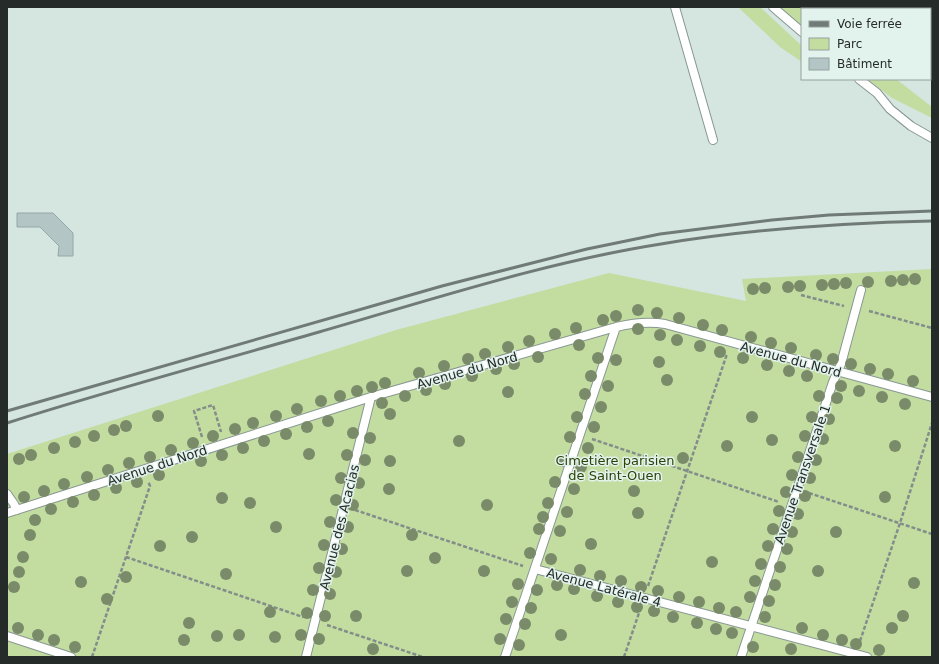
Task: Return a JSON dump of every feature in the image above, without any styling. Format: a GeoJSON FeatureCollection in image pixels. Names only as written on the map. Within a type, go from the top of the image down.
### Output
{"type":"FeatureCollection","features":[{"type":"Feature","properties":{"kind":"lane"},"geometry":{"type":"LineString","coordinates":[[675,7],[713,140]]}},
{"type":"Feature","properties":{"kind":"lane"},"geometry":{"type":"LineString","coordinates":[[773,7],[801,31]]}},
{"type":"Feature","properties":{"kind":"lane"},"geometry":{"type":"LineString","coordinates":[[860,80],[877,93],[890,109],[911,126],[932,138]]}},
{"type":"Feature","properties":{"kind":"lane","name":"Avenue Transversale 1"},"geometry":{"type":"LineString","coordinates":[[741,657],[791,506],[838,372],[861,290]]}},
{"type":"Feature","properties":{"kind":"lane","name":"Avenue du Nord"},"geometry":{"type":"LineString","coordinates":[[7,513],[371,397],[616,327],[632,324],[654,322],[932,397]]}},
{"type":"Feature","properties":{"kind":"lane"},"geometry":{"type":"LineString","coordinates":[[505,657],[616,327]]}},
{"type":"Feature","properties":{"kind":"lane","name":"Avenue des Acacias"},"geometry":{"type":"LineString","coordinates":[[306,657],[371,397]]}},
{"type":"Feature","properties":{"kind":"lane"},"geometry":{"type":"LineString","coordinates":[[7,494],[17,510]]}},
{"type":"Feature","properties":{"kind":"lane","name":"Avenue Latérale 4"},"geometry":{"type":"LineString","coordinates":[[535,569],[867,657]]}},
{"type":"Feature","properties":{"kind":"lane"},"geometry":{"type":"LineString","coordinates":[[7,636],[71,657]]}},
{"type":"Feature","properties":{"kind":"path"},"geometry":{"type":"LineString","coordinates":[[624,657],[731,342]]}},
{"type":"Feature","properties":{"kind":"path"},"geometry":{"type":"LineString","coordinates":[[206,450],[194,411],[213,405],[225,444]]}},
{"type":"Feature","properties":{"kind":"path"},"geometry":{"type":"LineString","coordinates":[[856,654],[932,423]]}},
{"type":"Feature","properties":{"kind":"path"},"geometry":{"type":"LineString","coordinates":[[580,435],[791,506]]}},
{"type":"Feature","properties":{"kind":"path"},"geometry":{"type":"LineString","coordinates":[[92,657],[150,486],[144,470]]}},
{"type":"Feature","properties":{"kind":"path"},"geometry":{"type":"LineString","coordinates":[[797,489],[932,534]]}},
{"type":"Feature","properties":{"kind":"path","name":"Avenue Latérale 4"},"geometry":{"type":"LineString","coordinates":[[344,507],[535,569]]}},
{"type":"Feature","properties":{"kind":"path"},"geometry":{"type":"LineString","coordinates":[[126,557],[315,622],[423,657]]}},
{"type":"Feature","properties":{"kind":"green space"},"geometry":{"type":"Polygon","coordinates":[[[738,7],[760,7],[801,45],[801,61],[780,47],[738,7]]]}},
{"type":"Feature","properties":{"kind":"green space"},"geometry":{"type":"Polygon","coordinates":[[[779,7],[815,7],[816,8],[801,8],[801,25],[779,7]]]}},
{"type":"Feature","properties":{"kind":"green space"},"geometry":{"type":"Polygon","coordinates":[[[868,80],[897,80],[932,107],[932,118],[892,98],[868,80]]]}},
{"type":"Feature","properties":{"kind":"green space","name":"Cimetière parisien de Saint-Ouen"},"geometry":{"type":"Polygon","coordinates":[[[932,269],[932,657],[7,657],[7,454],[396,330],[609,273],[746,301],[742,279],[932,269]]]}},
{"type":"Feature","properties":{"kind":"building"},"geometry":{"type":"Polygon","coordinates":[[[17,213],[53,213],[73,233],[73,256],[58,256],[59,246],[40,227],[17,227],[17,213]]]}},
{"type":"Feature","properties":{"kind":"railway"},"geometry":{"type":"LineString","coordinates":[[7,411],[442,286],[587,249],[660,234],[772,220],[829,215],[932,211]]}},
{"type":"Feature","properties":{"kind":"railway"},"geometry":{"type":"LineString","coordinates":[[7,423],[488,283],[575,261],[661,244],[729,234],[830,225],[932,221]]}}]}
